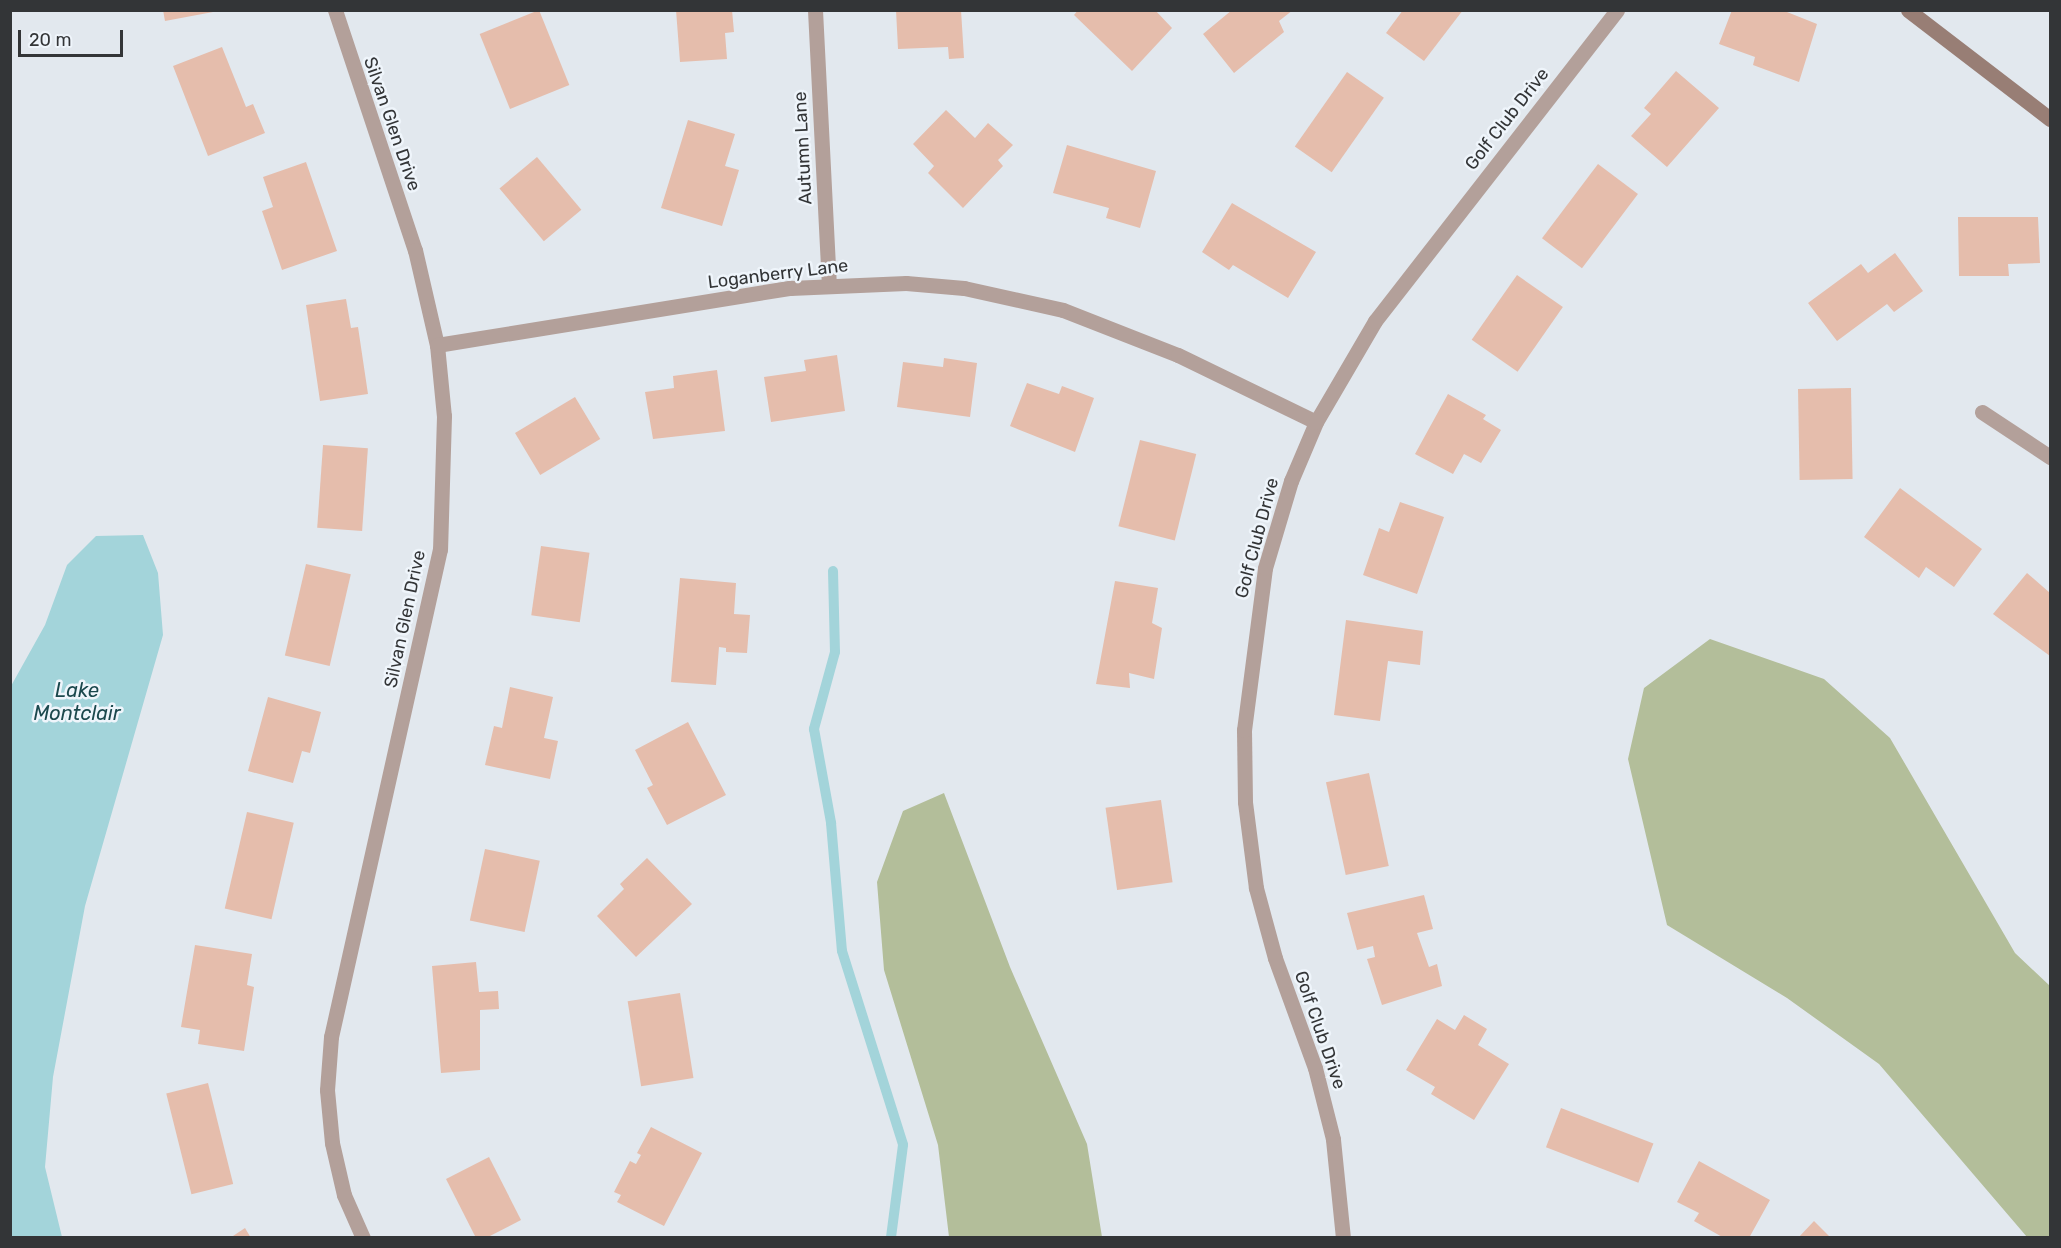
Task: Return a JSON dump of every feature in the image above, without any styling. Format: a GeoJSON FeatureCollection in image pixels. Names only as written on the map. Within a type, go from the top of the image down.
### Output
{"type":"FeatureCollection","features":[{"type":"Feature","properties":{"kind":"main road"},"geometry":{"type":"LineString","coordinates":[[1908,10],[2050,119]]}},
{"type":"Feature","properties":{"kind":"street","name":"Silvan Glen Drive"},"geometry":{"type":"LineString","coordinates":[[334,10],[415,250],[437,345],[444,416],[440,549],[331,1037],[327,1090],[332,1143],[344,1195],[363,1238]]}},
{"type":"Feature","properties":{"kind":"street","name":"Autumn Lane"},"geometry":{"type":"LineString","coordinates":[[815,10],[829,284]]}},
{"type":"Feature","properties":{"kind":"street","name":"Golf Club Drive"},"geometry":{"type":"LineString","coordinates":[[1343,1238],[1333,1139],[1315,1068],[1275,958],[1256,888],[1245,802],[1244,730],[1265,568],[1291,481],[1316,422],[1375,321],[1617,10]]}},
{"type":"Feature","properties":{"kind":"street","name":"Loganberry Lane"},"geometry":{"type":"LineString","coordinates":[[437,345],[829,284],[906,283],[964,288],[1064,310],[1178,355],[1316,422]]}},
{"type":"Feature","properties":{"kind":"street"},"geometry":{"type":"LineString","coordinates":[[1982,412],[2050,457]]}},
{"type":"Feature","properties":{"kind":"green space"},"geometry":{"type":"Polygon","coordinates":[[[1710,639],[1824,679],[1890,738],[2015,953],[2050,986],[2050,1237],[2027,1237],[1879,1064],[1787,998],[1667,925],[1628,759],[1644,688],[1710,639]]]}},
{"type":"Feature","properties":{"kind":"green space"},"geometry":{"type":"Polygon","coordinates":[[[944,793],[1010,967],[1087,1144],[1102,1237],[949,1237],[938,1145],[884,970],[877,882],[903,811],[944,793]]]}},
{"type":"Feature","properties":{"kind":"water","name":"Lake Montclair"},"geometry":{"type":"Polygon","coordinates":[[[143,535],[158,573],[163,635],[85,906],[53,1077],[45,1167],[62,1237],[11,1237],[11,686],[45,625],[67,565],[96,536],[143,535]]]}},
{"type":"Feature","properties":{"kind":"building"},"geometry":{"type":"Polygon","coordinates":[[[163,10],[213,10],[213,12],[165,21],[163,10]]]}},
{"type":"Feature","properties":{"kind":"building"},"geometry":{"type":"Polygon","coordinates":[[[539,10],[569,85],[510,109],[480,34],[539,10]]]}},
{"type":"Feature","properties":{"kind":"building"},"geometry":{"type":"Polygon","coordinates":[[[676,10],[732,10],[734,32],[725,33],[727,59],[680,62],[676,10]]]}},
{"type":"Feature","properties":{"kind":"building"},"geometry":{"type":"Polygon","coordinates":[[[896,10],[961,10],[964,58],[949,59],[948,47],[898,49],[896,10]]]}},
{"type":"Feature","properties":{"kind":"building"},"geometry":{"type":"Polygon","coordinates":[[[1078,10],[1155,10],[1172,28],[1132,71],[1074,15],[1078,10]]]}},
{"type":"Feature","properties":{"kind":"building"},"geometry":{"type":"Polygon","coordinates":[[[1232,10],[1293,10],[1279,21],[1284,32],[1234,73],[1203,34],[1232,10]]]}},
{"type":"Feature","properties":{"kind":"building"},"geometry":{"type":"Polygon","coordinates":[[[1403,10],[1463,10],[1424,61],[1386,33],[1403,10]]]}},
{"type":"Feature","properties":{"kind":"building"},"geometry":{"type":"Polygon","coordinates":[[[1732,10],[1782,10],[1817,24],[1799,82],[1753,65],[1755,57],[1719,44],[1732,10]]]}},
{"type":"Feature","properties":{"kind":"building"},"geometry":{"type":"Polygon","coordinates":[[[222,47],[246,107],[253,104],[265,133],[208,156],[173,66],[222,47]]]}},
{"type":"Feature","properties":{"kind":"building"},"geometry":{"type":"Polygon","coordinates":[[[1676,71],[1719,108],[1667,167],[1631,136],[1651,114],[1644,108],[1676,71]]]}},
{"type":"Feature","properties":{"kind":"building"},"geometry":{"type":"Polygon","coordinates":[[[1347,72],[1384,98],[1332,172],[1295,147],[1347,72]]]}},
{"type":"Feature","properties":{"kind":"building"},"geometry":{"type":"Polygon","coordinates":[[[946,110],[975,138],[988,123],[1013,145],[998,160],[1003,166],[963,208],[928,173],[934,166],[913,144],[946,110]]]}},
{"type":"Feature","properties":{"kind":"building"},"geometry":{"type":"Polygon","coordinates":[[[688,120],[735,134],[725,166],[739,170],[722,226],[661,208],[688,120]]]}},
{"type":"Feature","properties":{"kind":"building"},"geometry":{"type":"Polygon","coordinates":[[[1067,145],[1156,171],[1140,228],[1106,218],[1109,208],[1053,193],[1067,145]]]}},
{"type":"Feature","properties":{"kind":"building"},"geometry":{"type":"Polygon","coordinates":[[[537,157],[581,210],[544,241],[499,188],[537,157]]]}},
{"type":"Feature","properties":{"kind":"building"},"geometry":{"type":"Polygon","coordinates":[[[306,162],[337,251],[282,270],[262,211],[273,207],[263,177],[306,162]]]}},
{"type":"Feature","properties":{"kind":"building"},"geometry":{"type":"Polygon","coordinates":[[[1598,164],[1638,194],[1582,268],[1542,238],[1598,164]]]}},
{"type":"Feature","properties":{"kind":"building"},"geometry":{"type":"Polygon","coordinates":[[[1232,203],[1316,252],[1288,298],[1233,265],[1229,270],[1202,252],[1232,203]]]}},
{"type":"Feature","properties":{"kind":"building"},"geometry":{"type":"Polygon","coordinates":[[[1958,217],[2038,217],[2040,263],[2008,264],[2009,276],[1959,276],[1958,217]]]}},
{"type":"Feature","properties":{"kind":"building"},"geometry":{"type":"Polygon","coordinates":[[[1895,253],[1923,291],[1894,312],[1887,304],[1837,341],[1808,303],[1861,264],[1868,273],[1895,253]]]}},
{"type":"Feature","properties":{"kind":"building"},"geometry":{"type":"Polygon","coordinates":[[[1517,275],[1563,307],[1518,372],[1472,340],[1517,275]]]}},
{"type":"Feature","properties":{"kind":"building"},"geometry":{"type":"Polygon","coordinates":[[[346,299],[351,328],[358,327],[368,394],[320,401],[306,305],[346,299]]]}},
{"type":"Feature","properties":{"kind":"building"},"geometry":{"type":"Polygon","coordinates":[[[837,355],[845,411],[771,422],[764,377],[806,371],[804,360],[837,355]]]}},
{"type":"Feature","properties":{"kind":"building"},"geometry":{"type":"Polygon","coordinates":[[[944,358],[977,363],[970,417],[897,407],[903,362],[943,367],[944,358]]]}},
{"type":"Feature","properties":{"kind":"building"},"geometry":{"type":"Polygon","coordinates":[[[717,370],[725,431],[653,439],[645,392],[674,388],[673,376],[717,370]]]}},
{"type":"Feature","properties":{"kind":"building"},"geometry":{"type":"Polygon","coordinates":[[[1027,383],[1059,394],[1062,386],[1094,398],[1075,452],[1010,426],[1027,383]]]}},
{"type":"Feature","properties":{"kind":"building"},"geometry":{"type":"Polygon","coordinates":[[[1851,388],[1853,479],[1800,480],[1798,389],[1851,388]]]}},
{"type":"Feature","properties":{"kind":"building"},"geometry":{"type":"Polygon","coordinates":[[[1448,394],[1486,415],[1483,419],[1501,430],[1481,463],[1464,454],[1453,474],[1415,454],[1448,394]]]}},
{"type":"Feature","properties":{"kind":"building"},"geometry":{"type":"Polygon","coordinates":[[[575,397],[600,439],[540,475],[515,433],[575,397]]]}},
{"type":"Feature","properties":{"kind":"building"},"geometry":{"type":"Polygon","coordinates":[[[1140,440],[1196,454],[1175,540],[1118,526],[1140,440]]]}},
{"type":"Feature","properties":{"kind":"building"},"geometry":{"type":"Polygon","coordinates":[[[323,445],[368,448],[362,531],[317,528],[323,445]]]}},
{"type":"Feature","properties":{"kind":"building"},"geometry":{"type":"Polygon","coordinates":[[[1900,488],[1982,549],[1954,587],[1926,567],[1919,578],[1864,537],[1900,488]]]}},
{"type":"Feature","properties":{"kind":"building"},"geometry":{"type":"Polygon","coordinates":[[[1400,502],[1444,517],[1417,594],[1363,575],[1379,528],[1389,532],[1400,502]]]}},
{"type":"Feature","properties":{"kind":"building"},"geometry":{"type":"Polygon","coordinates":[[[541,546],[590,553],[580,622],[531,615],[541,546]]]}},
{"type":"Feature","properties":{"kind":"building"},"geometry":{"type":"Polygon","coordinates":[[[306,564],[351,574],[330,666],[285,656],[306,564]]]}},
{"type":"Feature","properties":{"kind":"building"},"geometry":{"type":"Polygon","coordinates":[[[2027,573],[2050,593],[2050,656],[1993,614],[2027,573]]]}},
{"type":"Feature","properties":{"kind":"building"},"geometry":{"type":"Polygon","coordinates":[[[680,578],[736,583],[734,614],[750,615],[747,653],[726,652],[726,648],[719,647],[716,685],[671,682],[680,578]]]}},
{"type":"Feature","properties":{"kind":"building"},"geometry":{"type":"Polygon","coordinates":[[[1115,581],[1158,588],[1152,623],[1162,628],[1154,679],[1129,673],[1130,688],[1096,684],[1115,581]]]}},
{"type":"Feature","properties":{"kind":"building"},"geometry":{"type":"Polygon","coordinates":[[[1346,620],[1423,631],[1420,665],[1388,661],[1380,721],[1334,715],[1346,620]]]}},
{"type":"Feature","properties":{"kind":"building"},"geometry":{"type":"Polygon","coordinates":[[[510,687],[553,697],[544,738],[558,741],[550,779],[485,765],[494,726],[502,728],[510,687]]]}},
{"type":"Feature","properties":{"kind":"building"},"geometry":{"type":"Polygon","coordinates":[[[268,697],[321,712],[310,753],[302,751],[293,783],[248,771],[268,697]]]}},
{"type":"Feature","properties":{"kind":"building"},"geometry":{"type":"Polygon","coordinates":[[[688,722],[726,795],[667,825],[647,788],[653,785],[635,750],[688,722]]]}},
{"type":"Feature","properties":{"kind":"building"},"geometry":{"type":"Polygon","coordinates":[[[1369,773],[1389,866],[1346,875],[1326,782],[1369,773]]]}},
{"type":"Feature","properties":{"kind":"building"},"geometry":{"type":"Polygon","coordinates":[[[1161,800],[1173,882],[1117,890],[1106,808],[1161,800]]]}},
{"type":"Feature","properties":{"kind":"building"},"geometry":{"type":"Polygon","coordinates":[[[247,812],[294,823],[271,919],[225,908],[247,812]]]}},
{"type":"Feature","properties":{"kind":"building"},"geometry":{"type":"Polygon","coordinates":[[[485,849],[540,861],[525,932],[470,920],[485,849]]]}},
{"type":"Feature","properties":{"kind":"building"},"geometry":{"type":"Polygon","coordinates":[[[647,858],[692,904],[636,957],[597,916],[624,889],[620,884],[647,858]]]}},
{"type":"Feature","properties":{"kind":"building"},"geometry":{"type":"Polygon","coordinates":[[[1424,895],[1433,929],[1417,933],[1429,967],[1437,964],[1442,986],[1382,1005],[1367,959],[1375,957],[1373,946],[1357,950],[1347,913],[1424,895]]]}},
{"type":"Feature","properties":{"kind":"building"},"geometry":{"type":"Polygon","coordinates":[[[195,945],[252,954],[247,985],[254,987],[244,1051],[198,1044],[200,1030],[181,1027],[195,945]]]}},
{"type":"Feature","properties":{"kind":"building"},"geometry":{"type":"Polygon","coordinates":[[[476,962],[479,992],[498,991],[499,1009],[480,1010],[480,1070],[441,1073],[432,966],[476,962]]]}},
{"type":"Feature","properties":{"kind":"building"},"geometry":{"type":"Polygon","coordinates":[[[680,993],[693,1078],[641,1086],[628,1001],[680,993]]]}},
{"type":"Feature","properties":{"kind":"building"},"geometry":{"type":"Polygon","coordinates":[[[1464,1015],[1487,1029],[1478,1045],[1509,1064],[1474,1120],[1431,1094],[1435,1087],[1406,1070],[1437,1019],[1455,1030],[1464,1015]]]}},
{"type":"Feature","properties":{"kind":"building"},"geometry":{"type":"Polygon","coordinates":[[[208,1083],[233,1184],[191,1194],[166,1093],[208,1083]]]}},
{"type":"Feature","properties":{"kind":"building"},"geometry":{"type":"Polygon","coordinates":[[[1561,1108],[1653,1143],[1638,1183],[1546,1147],[1561,1108]]]}},
{"type":"Feature","properties":{"kind":"building"},"geometry":{"type":"Polygon","coordinates":[[[651,1127],[702,1153],[664,1226],[617,1202],[621,1195],[614,1192],[630,1161],[636,1164],[641,1155],[637,1153],[651,1127]]]}},
{"type":"Feature","properties":{"kind":"building"},"geometry":{"type":"Polygon","coordinates":[[[489,1157],[521,1220],[486,1238],[476,1238],[446,1179],[489,1157]]]}},
{"type":"Feature","properties":{"kind":"building"},"geometry":{"type":"Polygon","coordinates":[[[1699,1161],[1770,1200],[1749,1238],[1724,1238],[1694,1221],[1699,1213],[1677,1202],[1699,1161]]]}},
{"type":"Feature","properties":{"kind":"building"},"geometry":{"type":"Polygon","coordinates":[[[1814,1221],[1831,1238],[1798,1238],[1814,1221]]]}},
{"type":"Feature","properties":{"kind":"building"},"geometry":{"type":"Polygon","coordinates":[[[245,1228],[251,1238],[230,1238],[245,1228]]]}},
{"type":"Feature","properties":{"kind":"waterway"},"geometry":{"type":"LineString","coordinates":[[833,571],[835,652],[814,729],[831,823],[842,951],[903,1145],[891,1238]]}}]}
